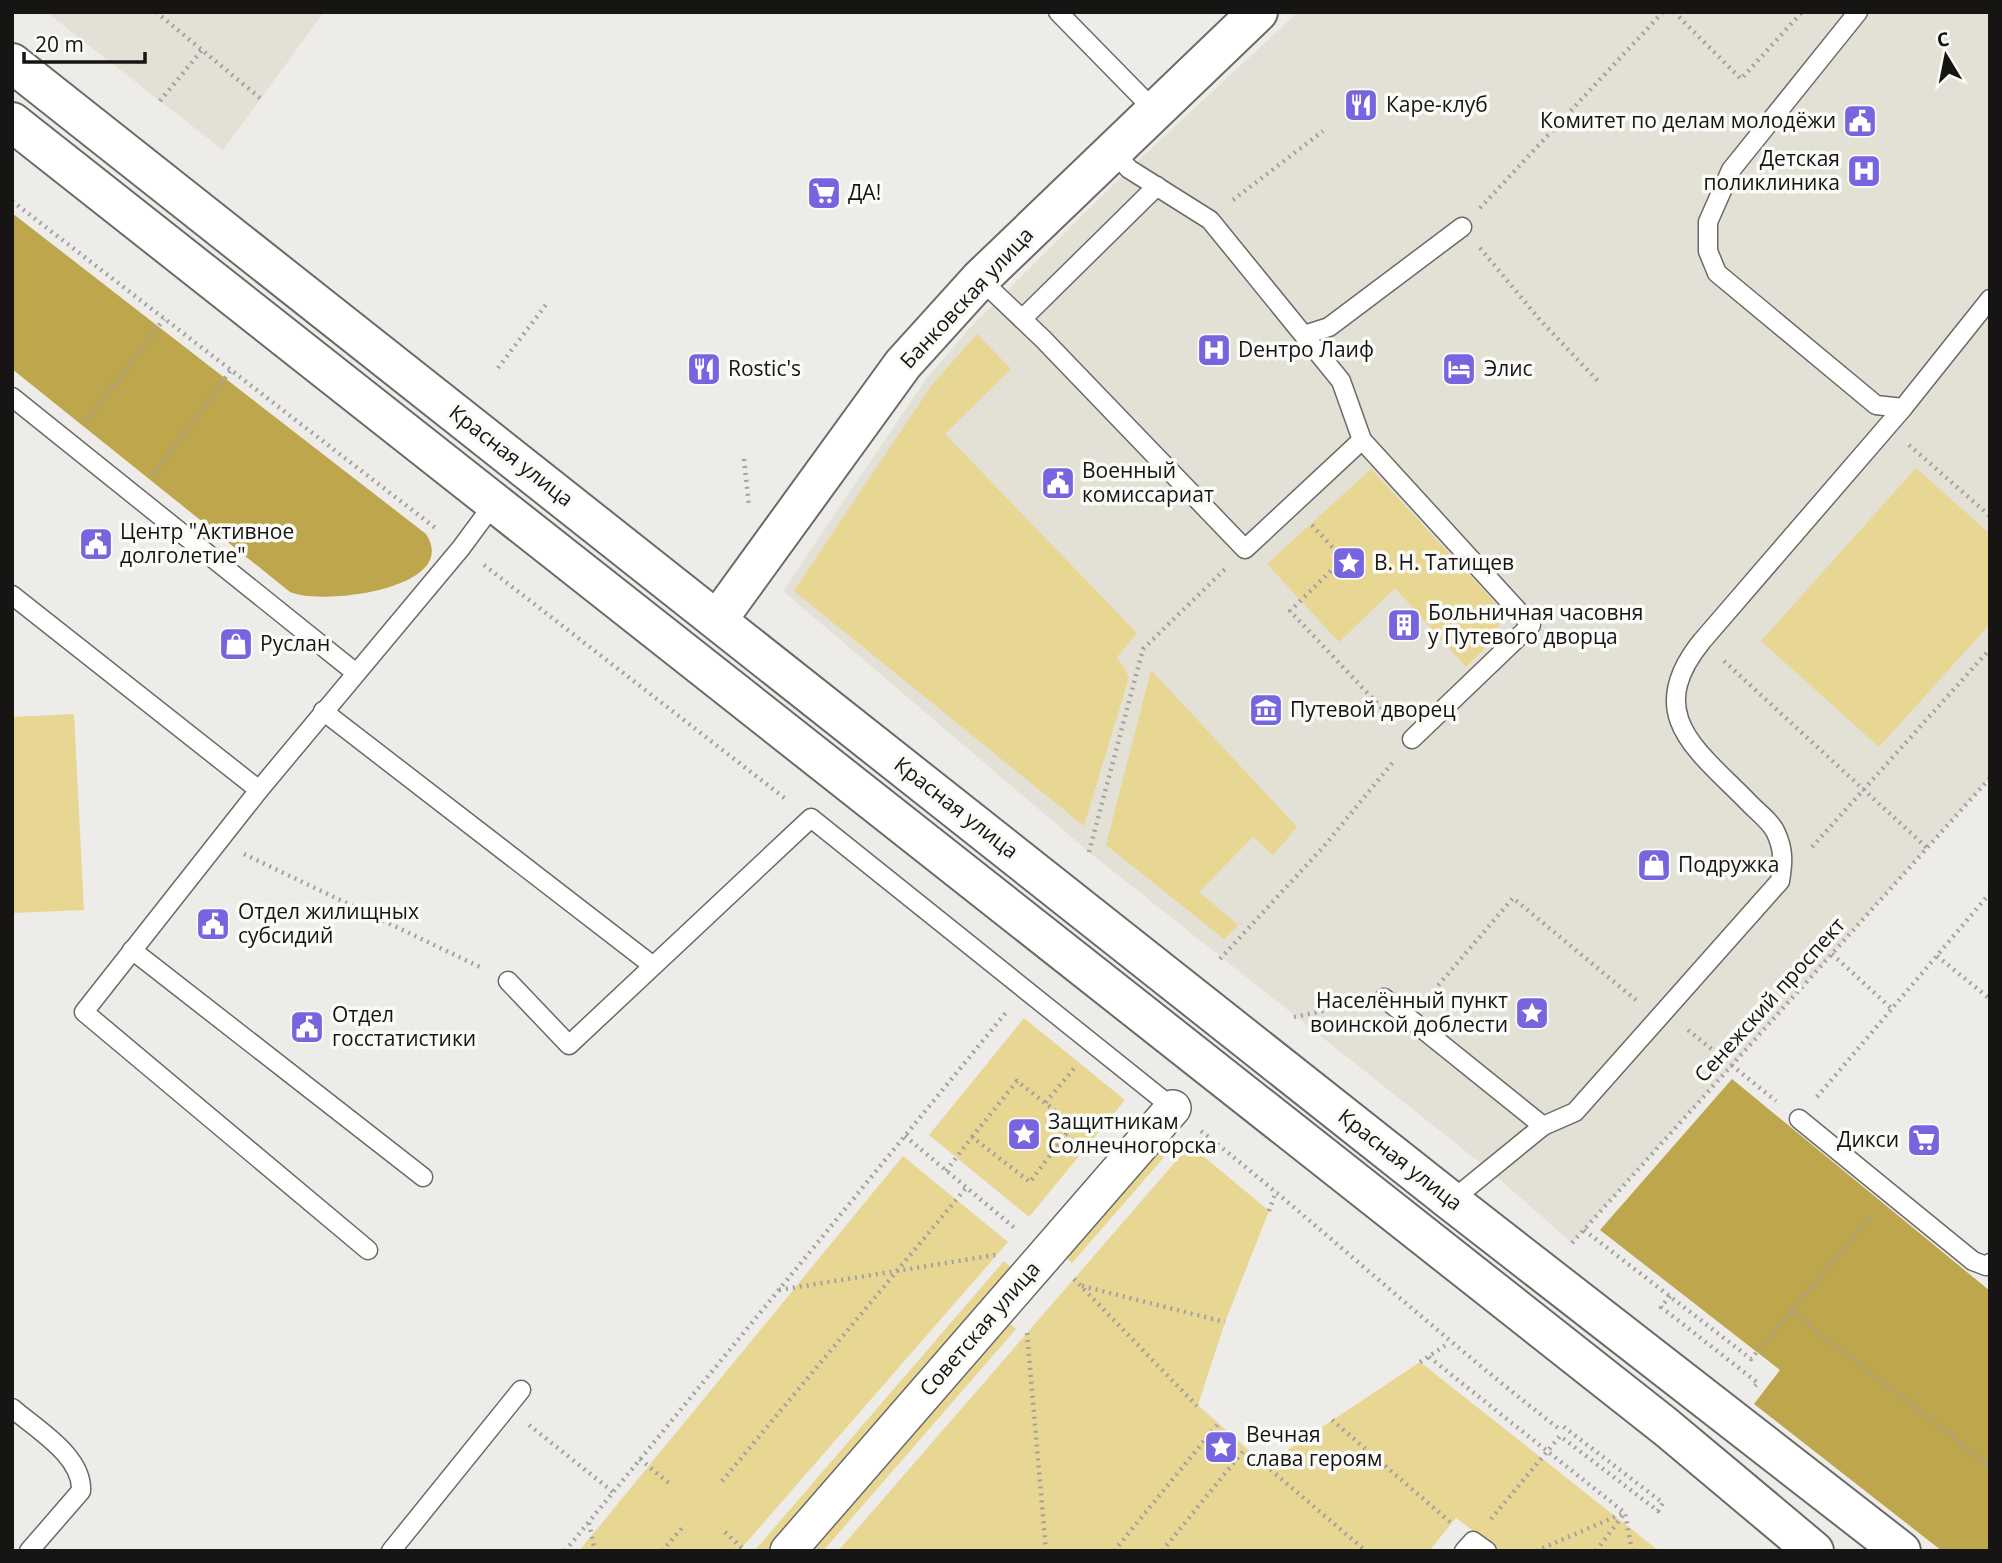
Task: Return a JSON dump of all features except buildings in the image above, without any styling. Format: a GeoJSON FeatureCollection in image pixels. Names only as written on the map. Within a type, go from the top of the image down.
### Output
{"type":"FeatureCollection","features":[{"type":"Feature","properties":{"kind":"main road","name":"Банковская улица"},"geometry":{"type":"LineString","coordinates":[[718,619],[903,364],[980,279],[1258,12]]}},
{"type":"Feature","properties":{"kind":"main road","name":"Красная улица"},"geometry":{"type":"LineString","coordinates":[[12,63],[718,619],[1451,1202],[1901,1551]]}},
{"type":"Feature","properties":{"kind":"main road"},"geometry":{"type":"LineString","coordinates":[[12,122],[1666,1427],[1814,1551]]}},
{"type":"Feature","properties":{"kind":"street","name":"Советская улица"},"geometry":{"type":"LineString","coordinates":[[788,1551],[1023,1255],[1173,1108]]}},
{"type":"Feature","properties":{"kind":"lane"},"geometry":{"type":"LineString","coordinates":[[1058,12],[1155,111]]}},
{"type":"Feature","properties":{"kind":"lane"},"geometry":{"type":"LineString","coordinates":[[1858,12],[1731,170],[1708,222],[1708,251],[1717,273],[1876,405],[1903,408]]}},
{"type":"Feature","properties":{"kind":"lane"},"geometry":{"type":"LineString","coordinates":[[1112,150],[1129,169],[1210,220],[1342,381],[1362,440],[1531,625],[1412,739]]}},
{"type":"Feature","properties":{"kind":"lane"},"geometry":{"type":"LineString","coordinates":[[1022,319],[1157,186]]}},
{"type":"Feature","properties":{"kind":"lane"},"geometry":{"type":"LineString","coordinates":[[1304,335],[1329,327],[1462,227]]}},
{"type":"Feature","properties":{"kind":"lane"},"geometry":{"type":"LineString","coordinates":[[980,279],[1245,549],[1362,440]]}},
{"type":"Feature","properties":{"kind":"lane"},"geometry":{"type":"LineString","coordinates":[[1451,1202],[1543,1126],[1575,1112],[1780,881],[1784,857],[1775,831],[1685,737],[1675,711],[1677,680],[1702,641],[1903,408],[1990,299]]}},
{"type":"Feature","properties":{"kind":"lane"},"geometry":{"type":"LineString","coordinates":[[12,397],[356,673]]}},
{"type":"Feature","properties":{"kind":"lane"},"geometry":{"type":"LineString","coordinates":[[368,1250],[83,1012],[259,790],[461,548],[495,502]]}},
{"type":"Feature","properties":{"kind":"lane"},"geometry":{"type":"LineString","coordinates":[[12,595],[259,790]]}},
{"type":"Feature","properties":{"kind":"lane"},"geometry":{"type":"LineString","coordinates":[[323,711],[652,965]]}},
{"type":"Feature","properties":{"kind":"lane"},"geometry":{"type":"LineString","coordinates":[[508,981],[569,1045],[811,818],[1092,1046],[1173,1108]]}},
{"type":"Feature","properties":{"kind":"lane"},"geometry":{"type":"LineString","coordinates":[[132,950],[423,1177]]}},
{"type":"Feature","properties":{"kind":"lane"},"geometry":{"type":"LineString","coordinates":[[1384,998],[1543,1126]]}},
{"type":"Feature","properties":{"kind":"lane"},"geometry":{"type":"LineString","coordinates":[[1799,1119],[1973,1261],[1986,1266],[1990,1263]]}},
{"type":"Feature","properties":{"kind":"lane"},"geometry":{"type":"LineString","coordinates":[[391,1551],[521,1390]]}},
{"type":"Feature","properties":{"kind":"lane"},"geometry":{"type":"LineString","coordinates":[[12,1408],[75,1464],[81,1482],[81,1491],[29,1551]]}},
{"type":"Feature","properties":{"kind":"path"},"geometry":{"type":"LineString","coordinates":[[156,12],[260,98]]}},
{"type":"Feature","properties":{"kind":"path"},"geometry":{"type":"LineString","coordinates":[[1598,381],[1540,320],[1462,227],[1663,12]]}},
{"type":"Feature","properties":{"kind":"path"},"geometry":{"type":"LineString","coordinates":[[1674,12],[1741,79],[1802,12]]}},
{"type":"Feature","properties":{"kind":"path"},"geometry":{"type":"LineString","coordinates":[[160,101],[202,50]]}},
{"type":"Feature","properties":{"kind":"path"},"geometry":{"type":"LineString","coordinates":[[1210,220],[1324,131]]}},
{"type":"Feature","properties":{"kind":"path"},"geometry":{"type":"LineString","coordinates":[[12,201],[811,818]]}},
{"type":"Feature","properties":{"kind":"path"},"geometry":{"type":"LineString","coordinates":[[498,368],[548,302]]}},
{"type":"Feature","properties":{"kind":"path"},"geometry":{"type":"LineString","coordinates":[[69,443],[164,319]]}},
{"type":"Feature","properties":{"kind":"path"},"geometry":{"type":"LineString","coordinates":[[137,497],[231,370]]}},
{"type":"Feature","properties":{"kind":"path"},"geometry":{"type":"LineString","coordinates":[[1887,426],[1990,516]]}},
{"type":"Feature","properties":{"kind":"path"},"geometry":{"type":"LineString","coordinates":[[744,458],[749,512]]}},
{"type":"Feature","properties":{"kind":"path"},"geometry":{"type":"LineString","coordinates":[[1220,959],[1325,845],[1412,739],[1290,611],[1343,559],[1293,504]]}},
{"type":"Feature","properties":{"kind":"path"},"geometry":{"type":"LineString","coordinates":[[1089,852],[1143,649],[1245,549]]}},
{"type":"Feature","properties":{"kind":"path"},"geometry":{"type":"LineString","coordinates":[[1702,641],[1927,848]]}},
{"type":"Feature","properties":{"kind":"path"},"geometry":{"type":"LineString","coordinates":[[1780,881],[1990,649]]}},
{"type":"Feature","properties":{"kind":"path","name":"Сенежский проспект"},"geometry":{"type":"LineString","coordinates":[[1572,1243],[1990,778]]}},
{"type":"Feature","properties":{"kind":"path"},"geometry":{"type":"LineString","coordinates":[[218,841],[508,981]]}},
{"type":"Feature","properties":{"kind":"path"},"geometry":{"type":"LineString","coordinates":[[1410,1018],[1513,898],[1799,1119],[1990,893]]}},
{"type":"Feature","properties":{"kind":"path"},"geometry":{"type":"LineString","coordinates":[[1832,954],[1892,1009]]}},
{"type":"Feature","properties":{"kind":"path"},"geometry":{"type":"LineString","coordinates":[[1937,956],[1990,999]]}},
{"type":"Feature","properties":{"kind":"path"},"geometry":{"type":"LineString","coordinates":[[565,1551],[1024,990]]}},
{"type":"Feature","properties":{"kind":"path"},"geometry":{"type":"LineString","coordinates":[[1294,1017],[1384,998]]}},
{"type":"Feature","properties":{"kind":"path"},"geometry":{"type":"LineString","coordinates":[[1045,1103],[1092,1046]]}},
{"type":"Feature","properties":{"kind":"path"},"geometry":{"type":"LineString","coordinates":[[946,1171],[972,1137],[1017,1081],[1073,1125],[1030,1182],[972,1137]]}},
{"type":"Feature","properties":{"kind":"path"},"geometry":{"type":"LineString","coordinates":[[1173,1108],[1276,1191],[1449,1343],[1663,1503],[1658,1511],[1560,1436],[1475,1547],[1332,1420]]}},
{"type":"Feature","properties":{"kind":"path"},"geometry":{"type":"LineString","coordinates":[[905,1136],[966,1188],[1023,1255],[1081,1286],[1225,1322]]}},
{"type":"Feature","properties":{"kind":"path"},"geometry":{"type":"LineString","coordinates":[[722,1481],[966,1188]]}},
{"type":"Feature","properties":{"kind":"path"},"geometry":{"type":"LineString","coordinates":[[1269,1211],[1276,1191]]}},
{"type":"Feature","properties":{"kind":"path"},"geometry":{"type":"LineString","coordinates":[[1584,1230],[1751,1359],[1889,1194]]}},
{"type":"Feature","properties":{"kind":"path"},"geometry":{"type":"LineString","coordinates":[[778,1290],[1023,1255]]}},
{"type":"Feature","properties":{"kind":"path"},"geometry":{"type":"LineString","coordinates":[[1023,1255],[1046,1551]]}},
{"type":"Feature","properties":{"kind":"path"},"geometry":{"type":"LineString","coordinates":[[1081,1286],[1198,1406]]}},
{"type":"Feature","properties":{"kind":"path"},"geometry":{"type":"LineString","coordinates":[[1664,1303],[1670,1296]]}},
{"type":"Feature","properties":{"kind":"path"},"geometry":{"type":"LineString","coordinates":[[1792,1312],[1990,1466]]}},
{"type":"Feature","properties":{"kind":"path"},"geometry":{"type":"LineString","coordinates":[[1420,1362],[1449,1343]]}},
{"type":"Feature","properties":{"kind":"path"},"geometry":{"type":"LineString","coordinates":[[1429,1357],[1625,1513],[1632,1551]]}},
{"type":"Feature","properties":{"kind":"path"},"geometry":{"type":"LineString","coordinates":[[507,1407],[613,1492]]}},
{"type":"Feature","properties":{"kind":"path"},"geometry":{"type":"LineString","coordinates":[[1114,1551],[1218,1424]]}},
{"type":"Feature","properties":{"kind":"path"},"geometry":{"type":"LineString","coordinates":[[1162,1551],[1245,1449]]}},
{"type":"Feature","properties":{"kind":"path"},"geometry":{"type":"LineString","coordinates":[[640,1459],[671,1485]]}},
{"type":"Feature","properties":{"kind":"path"},"geometry":{"type":"LineString","coordinates":[[1265,1465],[1366,1551]]}},
{"type":"Feature","properties":{"kind":"path"},"geometry":{"type":"LineString","coordinates":[[1536,1551],[1625,1513]]}},
{"type":"Feature","properties":{"kind":"path"},"geometry":{"type":"LineString","coordinates":[[1596,1551],[1625,1513]]}},
{"type":"Feature","properties":{"kind":"path"},"geometry":{"type":"LineString","coordinates":[[589,1522],[595,1551]]}},
{"type":"Feature","properties":{"kind":"path"},"geometry":{"type":"LineString","coordinates":[[662,1551],[682,1528]]}},
{"type":"Feature","properties":{"kind":"path"},"geometry":{"type":"LineString","coordinates":[[725,1532],[745,1551]]}},
{"type":"Feature","properties":{"kind":"shaded area"},"geometry":{"type":"Polygon","coordinates":[[[46,12],[324,12],[223,150],[46,12]]]}},
{"type":"Feature","properties":{"kind":"shaded area"},"geometry":{"type":"Polygon","coordinates":[[[1298,12],[1990,12],[1990,778],[1572,1243],[1488,1169],[1089,852],[783,591],[926,379],[970,328],[1129,169],[1298,12]]]}},
{"type":"Feature","properties":{"kind":"shaded area"},"geometry":{"type":"Polygon","coordinates":[[[12,213],[426,534],[432,553],[424,568],[407,580],[383,589],[356,594],[329,597],[290,592],[12,369],[12,213]]]}},
{"type":"Feature","properties":{"kind":"shaded area"},"geometry":{"type":"Polygon","coordinates":[[[977,334],[1011,369],[945,434],[1137,633],[1117,657],[1129,677],[1084,826],[794,591],[932,385],[977,334]]]}},
{"type":"Feature","properties":{"kind":"shaded area"},"geometry":{"type":"Polygon","coordinates":[[[1916,468],[1990,534],[1990,624],[1879,747],[1761,641],[1916,468]]]}},
{"type":"Feature","properties":{"kind":"shaded area"},"geometry":{"type":"Polygon","coordinates":[[[1371,469],[1501,609],[1498,635],[1466,667],[1395,588],[1339,642],[1267,564],[1371,469]]]}},
{"type":"Feature","properties":{"kind":"shaded area"},"geometry":{"type":"Polygon","coordinates":[[[1151,670],[1297,827],[1273,855],[1253,837],[1199,892],[1238,925],[1224,939],[1106,845],[1151,670]]]}},
{"type":"Feature","properties":{"kind":"shaded area"},"geometry":{"type":"Polygon","coordinates":[[[74,714],[84,910],[12,913],[12,717],[74,714]]]}},
{"type":"Feature","properties":{"kind":"shaded area"},"geometry":{"type":"Polygon","coordinates":[[[1024,1018],[1125,1100],[1029,1217],[929,1135],[1024,1018]]]}},
{"type":"Feature","properties":{"kind":"shaded area"},"geometry":{"type":"Polygon","coordinates":[[[1732,1079],[1990,1291],[1990,1551],[1942,1551],[1754,1404],[1780,1370],[1600,1230],[1732,1079]]]}},
{"type":"Feature","properties":{"kind":"shaded area"},"geometry":{"type":"Polygon","coordinates":[[[1169,1133],[1178,1141],[1072,1263],[1064,1256],[1169,1133]]]}},
{"type":"Feature","properties":{"kind":"shaded area"},"geometry":{"type":"Polygon","coordinates":[[[1190,1145],[1269,1211],[1225,1322],[1198,1405],[1265,1465],[1420,1362],[1659,1551],[1501,1551],[1456,1518],[1429,1551],[838,1551],[1190,1145]]]}},
{"type":"Feature","properties":{"kind":"shaded area"},"geometry":{"type":"Polygon","coordinates":[[[903,1156],[1008,1242],[739,1551],[579,1551],[903,1156]]]}},
{"type":"Feature","properties":{"kind":"shaded area"},"geometry":{"type":"Polygon","coordinates":[[[1004,1261],[1013,1269],[768,1551],[756,1549],[1004,1261]]]}},
{"type":"Feature","properties":{"kind":"shaded area"},"geometry":{"type":"Polygon","coordinates":[[[1009,1323],[1016,1329],[823,1551],[810,1551],[1009,1323]]]}},
{"type":"Feature","properties":{"kind":"place","name":"Каре-клуб"},"geometry":{"type":"Point","coordinates":[1361,105]}},
{"type":"Feature","properties":{"kind":"place","name":"Комитет по делам молодёжи"},"geometry":{"type":"Point","coordinates":[1860,121]}},
{"type":"Feature","properties":{"kind":"place","name":"Детская поликлиника"},"geometry":{"type":"Point","coordinates":[1864,171]}},
{"type":"Feature","properties":{"kind":"place","name":"ДА!"},"geometry":{"type":"Point","coordinates":[824,193]}},
{"type":"Feature","properties":{"kind":"place","name":"Dентро Лаиф"},"geometry":{"type":"Point","coordinates":[1214,350]}},
{"type":"Feature","properties":{"kind":"place","name":"Rostic's"},"geometry":{"type":"Point","coordinates":[704,369]}},
{"type":"Feature","properties":{"kind":"place","name":"Элис"},"geometry":{"type":"Point","coordinates":[1459,369]}},
{"type":"Feature","properties":{"kind":"place","name":"Военный комиссариат"},"geometry":{"type":"Point","coordinates":[1058,483]}},
{"type":"Feature","properties":{"kind":"place","name":"Центр \"Активное долголетие\""},"geometry":{"type":"Point","coordinates":[96,544]}},
{"type":"Feature","properties":{"kind":"place","name":"В. Н. Татищев"},"geometry":{"type":"Point","coordinates":[1349,563]}},
{"type":"Feature","properties":{"kind":"place","name":"Больничная часовня у Путевого дворца"},"geometry":{"type":"Point","coordinates":[1404,625]}},
{"type":"Feature","properties":{"kind":"place","name":"Руслан"},"geometry":{"type":"Point","coordinates":[236,644]}},
{"type":"Feature","properties":{"kind":"place","name":"Путевой дворец"},"geometry":{"type":"Point","coordinates":[1266,710]}},
{"type":"Feature","properties":{"kind":"place","name":"Подружка"},"geometry":{"type":"Point","coordinates":[1654,865]}},
{"type":"Feature","properties":{"kind":"place","name":"Отдел жилищных субсидий"},"geometry":{"type":"Point","coordinates":[213,924]}},
{"type":"Feature","properties":{"kind":"place","name":"Населённый пункт воинской доблести"},"geometry":{"type":"Point","coordinates":[1532,1013]}},
{"type":"Feature","properties":{"kind":"place","name":"Отдел госстатистики"},"geometry":{"type":"Point","coordinates":[307,1027]}},
{"type":"Feature","properties":{"kind":"place","name":"Защитникам Солнечногорска"},"geometry":{"type":"Point","coordinates":[1024,1134]}},
{"type":"Feature","properties":{"kind":"place","name":"Дикси"},"geometry":{"type":"Point","coordinates":[1924,1140]}},
{"type":"Feature","properties":{"kind":"place","name":"Вечная слава героям"},"geometry":{"type":"Point","coordinates":[1221,1447]}}]}
